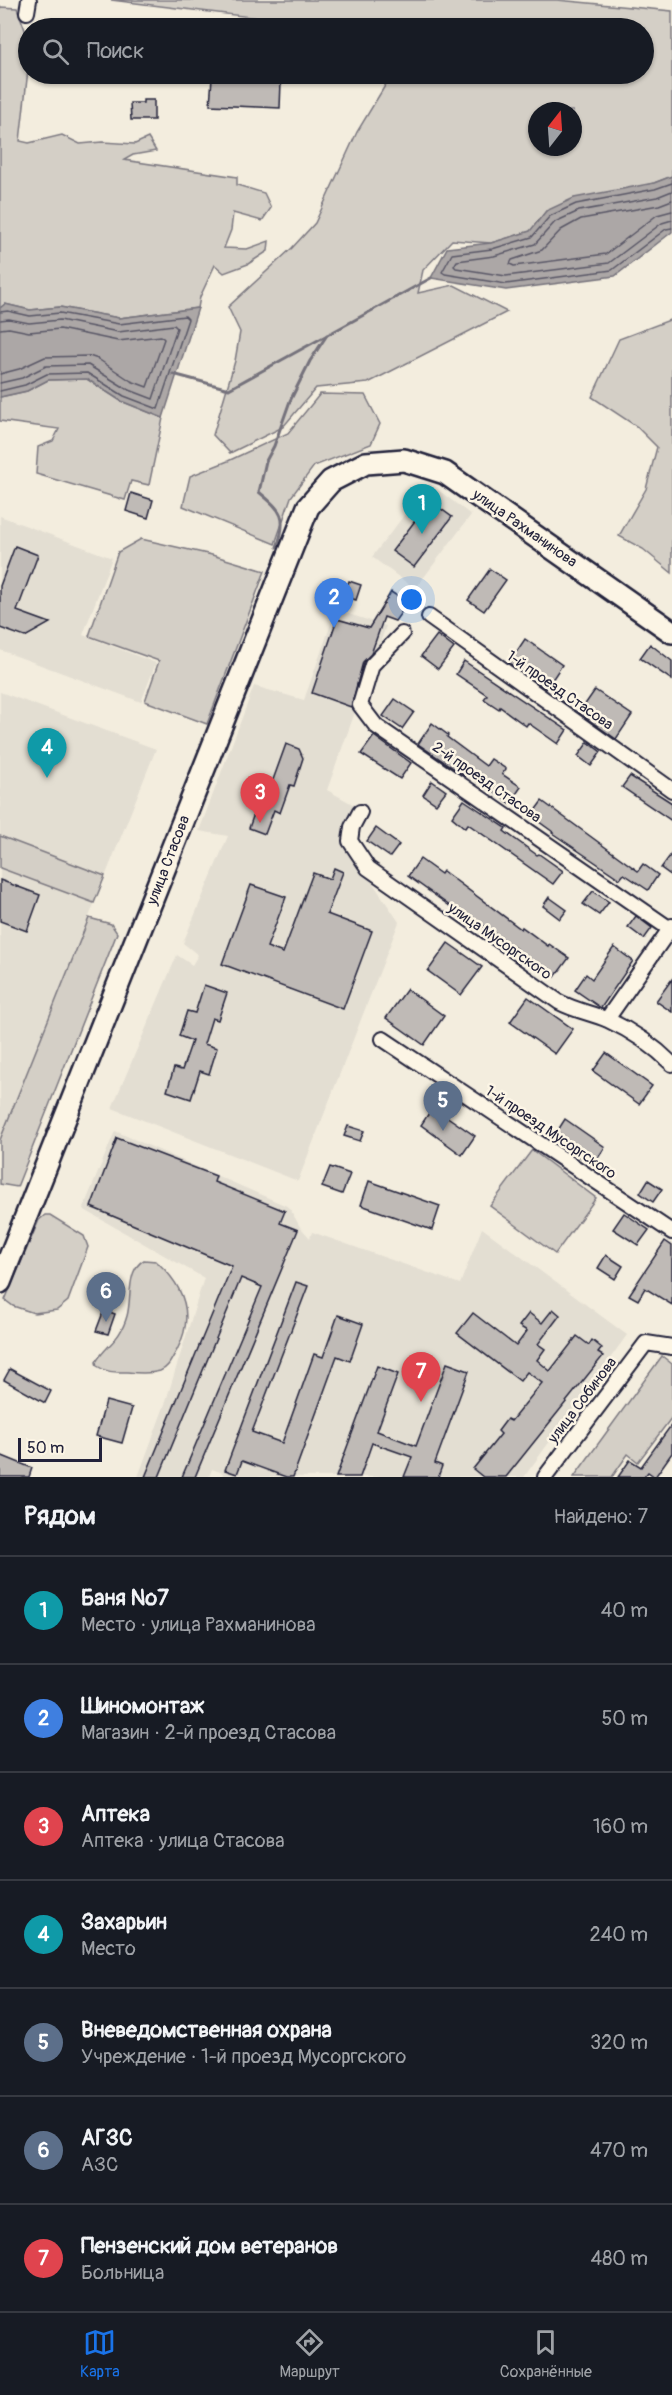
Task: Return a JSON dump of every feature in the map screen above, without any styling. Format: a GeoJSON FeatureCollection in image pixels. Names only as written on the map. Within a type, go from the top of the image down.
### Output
{"type":"FeatureCollection","features":[{"type":"Feature","properties":{"kind":"main road","name":"улица Рахманинова"},"geometry":{"type":"LineString","coordinates":[[366,463],[404,460],[445,473],[672,632]]}},
{"type":"Feature","properties":{"kind":"main road","name":"улица Стасова"},"geometry":{"type":"LineString","coordinates":[[0,1282],[308,507],[331,482],[366,463]]}},
{"type":"Feature","properties":{"kind":"street","name":"1-й проезд Стасова"},"geometry":{"type":"LineString","coordinates":[[429,617],[672,790]]}},
{"type":"Feature","properties":{"kind":"street","name":"2-й проезд Стасова"},"geometry":{"type":"LineString","coordinates":[[402,634],[372,665],[360,705],[376,726],[671,928]]}},
{"type":"Feature","properties":{"kind":"street","name":"улица Мусоргского"},"geometry":{"type":"LineString","coordinates":[[360,812],[352,827],[350,841],[368,868],[559,1002],[577,1011],[607,1020],[648,1043],[672,1064]]}},
{"type":"Feature","properties":{"kind":"street"},"geometry":{"type":"LineString","coordinates":[[607,1020],[671,928]]}},
{"type":"Feature","properties":{"kind":"street","name":"1-й проезд Мусоргского"},"geometry":{"type":"LineString","coordinates":[[383,1039],[672,1232]]}},
{"type":"Feature","properties":{"kind":"street","name":"улица Собинова"},"geometry":{"type":"LineString","coordinates":[[545,1477],[646,1343],[672,1347]]}},
{"type":"Feature","properties":{"kind":"shaded area"},"geometry":{"type":"Polygon","coordinates":[[[111,0],[557,0],[672,11],[672,176],[654,183],[546,211],[531,231],[491,243],[452,240],[423,270],[418,293],[454,285],[507,312],[368,383],[316,388],[283,427],[230,453],[213,435],[235,361],[240,332],[228,307],[292,248],[315,223],[357,132],[386,84],[654,84],[654,18],[260,18],[111,0]]]}},
{"type":"Feature","properties":{"kind":"shaded area"},"geometry":{"type":"Polygon","coordinates":[[[0,7],[17,8],[21,18],[18,18],[18,84],[26,84],[20,141],[29,143],[62,135],[80,144],[102,142],[135,144],[148,138],[156,151],[133,155],[124,160],[237,177],[237,185],[264,193],[271,208],[262,221],[233,213],[231,230],[224,248],[247,249],[269,241],[268,251],[248,264],[224,273],[215,265],[200,297],[198,308],[119,318],[60,307],[30,310],[5,304],[0,308],[0,7]]]}},
{"type":"Feature","properties":{"kind":"shaded area"},"geometry":{"type":"Polygon","coordinates":[[[672,319],[672,573],[643,549],[619,536],[646,489],[657,447],[636,426],[592,397],[619,339],[672,319]]]}},
{"type":"Feature","properties":{"kind":"shaded area"},"geometry":{"type":"Polygon","coordinates":[[[87,379],[121,401],[163,418],[149,485],[131,481],[125,500],[36,474],[38,447],[53,441],[59,429],[0,421],[0,397],[27,391],[48,380],[87,379]]]}},
{"type":"Feature","properties":{"kind":"shaded area"},"geometry":{"type":"Polygon","coordinates":[[[320,394],[365,395],[380,424],[371,444],[314,466],[291,497],[275,544],[183,506],[190,476],[288,433],[320,394]]]}},
{"type":"Feature","properties":{"kind":"shaded area"},"geometry":{"type":"Polygon","coordinates":[[[429,483],[471,515],[415,589],[372,557],[429,483]]]}},
{"type":"Feature","properties":{"kind":"shaded area"},"geometry":{"type":"Polygon","coordinates":[[[0,516],[112,558],[83,635],[156,663],[141,702],[0,650],[0,516]]]}},
{"type":"Feature","properties":{"kind":"shaded area"},"geometry":{"type":"Polygon","coordinates":[[[141,539],[212,555],[265,571],[207,724],[145,701],[159,661],[89,636],[118,552],[141,539]]]}},
{"type":"Feature","properties":{"kind":"shaded area"},"geometry":{"type":"Polygon","coordinates":[[[336,610],[386,626],[327,790],[358,807],[343,839],[399,922],[298,1181],[112,1108],[177,955],[192,965],[198,955],[183,943],[228,836],[199,831],[254,686],[304,700],[336,610]]]}},
{"type":"Feature","properties":{"kind":"shaded area"},"geometry":{"type":"Polygon","coordinates":[[[0,692],[156,749],[0,1140],[0,692]]]}},
{"type":"Feature","properties":{"kind":"shaded area"},"geometry":{"type":"Polygon","coordinates":[[[0,836],[105,876],[94,903],[0,868],[0,836]]]}},
{"type":"Feature","properties":{"kind":"shaded area"},"geometry":{"type":"Polygon","coordinates":[[[89,918],[111,924],[117,933],[17,1187],[0,1184],[0,1140],[89,918]]]}},
{"type":"Feature","properties":{"kind":"shaded area"},"geometry":{"type":"Polygon","coordinates":[[[115,1131],[289,1207],[300,1227],[310,1238],[312,1232],[460,1284],[482,1228],[627,1335],[524,1477],[222,1477],[223,1473],[212,1469],[209,1477],[138,1477],[165,1404],[204,1278],[83,1209],[115,1131]]]}},
{"type":"Feature","properties":{"kind":"shaded area"},"geometry":{"type":"Polygon","coordinates":[[[532,1150],[596,1198],[555,1254],[490,1206],[532,1150]]]}},
{"type":"Feature","properties":{"kind":"shaded area"},"geometry":{"type":"Polygon","coordinates":[[[45,1215],[50,1215],[84,1236],[88,1247],[68,1301],[57,1310],[34,1313],[13,1306],[5,1300],[39,1220],[45,1215]]]}},
{"type":"Feature","properties":{"kind":"shaded area"},"geometry":{"type":"Polygon","coordinates":[[[144,1260],[156,1261],[180,1291],[186,1313],[182,1337],[170,1362],[160,1371],[144,1373],[104,1370],[97,1366],[96,1362],[121,1331],[127,1316],[134,1271],[144,1260]]]}},
{"type":"Feature","properties":{"kind":"shaded area"},"geometry":{"type":"Polygon","coordinates":[[[662,1356],[672,1364],[672,1417],[638,1462],[628,1454],[612,1477],[574,1477],[662,1356]]]}},
{"type":"Feature","properties":{"kind":"water"},"geometry":{"type":"Polygon","coordinates":[[[672,176],[672,232],[615,276],[506,290],[431,278],[447,248],[491,243],[530,231],[546,211],[574,198],[654,183],[672,176]]]}},
{"type":"Feature","properties":{"kind":"water"},"geometry":{"type":"Polygon","coordinates":[[[5,304],[30,310],[60,307],[119,318],[198,308],[163,418],[121,401],[87,379],[48,380],[27,391],[0,397],[0,308],[5,304]]]}},
{"type":"Feature","properties":{"kind":"building"},"geometry":{"type":"Polygon","coordinates":[[[212,84],[281,84],[280,108],[210,105],[212,84]]]}},
{"type":"Feature","properties":{"kind":"building"},"geometry":{"type":"Polygon","coordinates":[[[143,100],[154,100],[154,120],[131,120],[130,103],[143,103],[143,100]]]}},
{"type":"Feature","properties":{"kind":"building"},"geometry":{"type":"Polygon","coordinates":[[[131,493],[153,500],[148,518],[126,511],[131,493]]]}},
{"type":"Feature","properties":{"kind":"building"},"geometry":{"type":"Polygon","coordinates":[[[430,501],[452,517],[414,567],[392,551],[430,501]]]}},
{"type":"Feature","properties":{"kind":"building"},"geometry":{"type":"Polygon","coordinates":[[[15,546],[38,555],[17,611],[50,623],[25,637],[0,628],[0,586],[15,546]]]}},
{"type":"Feature","properties":{"kind":"building"},"geometry":{"type":"Polygon","coordinates":[[[490,569],[506,580],[484,611],[468,600],[490,569]]]}},
{"type":"Feature","properties":{"kind":"building"},"geometry":{"type":"Polygon","coordinates":[[[349,581],[361,585],[356,600],[344,596],[349,581]]]}},
{"type":"Feature","properties":{"kind":"building"},"geometry":{"type":"Polygon","coordinates":[[[391,592],[408,603],[395,621],[384,617],[371,654],[363,662],[351,707],[312,693],[337,619],[369,628],[391,592]]]}},
{"type":"Feature","properties":{"kind":"building"},"geometry":{"type":"Polygon","coordinates":[[[437,635],[454,648],[438,669],[421,656],[437,635]]]}},
{"type":"Feature","properties":{"kind":"building"},"geometry":{"type":"Polygon","coordinates":[[[525,639],[562,665],[546,689],[509,663],[525,639]]]}},
{"type":"Feature","properties":{"kind":"building"},"geometry":{"type":"Polygon","coordinates":[[[650,644],[672,661],[672,680],[640,658],[650,644]]]}},
{"type":"Feature","properties":{"kind":"building"},"geometry":{"type":"Polygon","coordinates":[[[464,661],[567,730],[558,744],[528,723],[526,726],[500,707],[499,709],[484,699],[487,695],[456,674],[464,661]]]}},
{"type":"Feature","properties":{"kind":"building"},"geometry":{"type":"Polygon","coordinates":[[[595,690],[632,715],[616,739],[579,713],[595,690]]]}},
{"type":"Feature","properties":{"kind":"building"},"geometry":{"type":"Polygon","coordinates":[[[395,699],[414,712],[402,729],[383,716],[395,699]]]}},
{"type":"Feature","properties":{"kind":"building"},"geometry":{"type":"Polygon","coordinates":[[[432,723],[486,766],[491,759],[506,769],[502,774],[521,787],[510,803],[418,744],[432,723]]]}},
{"type":"Feature","properties":{"kind":"building"},"geometry":{"type":"Polygon","coordinates":[[[374,736],[411,763],[400,779],[361,754],[374,736]]]}},
{"type":"Feature","properties":{"kind":"building"},"geometry":{"type":"Polygon","coordinates":[[[588,742],[601,752],[591,766],[578,756],[588,742]]]}},
{"type":"Feature","properties":{"kind":"building"},"geometry":{"type":"Polygon","coordinates":[[[286,744],[299,749],[303,758],[294,786],[290,785],[280,813],[274,810],[265,834],[249,828],[263,788],[269,791],[286,744]]]}},
{"type":"Feature","properties":{"kind":"building"},"geometry":{"type":"Polygon","coordinates":[[[630,776],[672,803],[672,821],[622,787],[630,776]]]}},
{"type":"Feature","properties":{"kind":"building"},"geometry":{"type":"Polygon","coordinates":[[[432,781],[446,791],[436,804],[423,795],[432,781]]]}},
{"type":"Feature","properties":{"kind":"building"},"geometry":{"type":"Polygon","coordinates":[[[464,800],[506,828],[504,831],[537,855],[539,854],[563,871],[553,884],[468,824],[465,828],[452,817],[464,800]]]}},
{"type":"Feature","properties":{"kind":"building"},"geometry":{"type":"Polygon","coordinates":[[[542,801],[638,871],[643,864],[658,875],[648,890],[624,874],[620,879],[531,816],[542,801]]]}},
{"type":"Feature","properties":{"kind":"building"},"geometry":{"type":"Polygon","coordinates":[[[376,828],[399,845],[390,857],[367,841],[376,828]]]}},
{"type":"Feature","properties":{"kind":"building"},"geometry":{"type":"Polygon","coordinates":[[[672,853],[672,876],[661,868],[672,853]]]}},
{"type":"Feature","properties":{"kind":"building"},"geometry":{"type":"Polygon","coordinates":[[[420,859],[441,874],[443,871],[521,929],[522,927],[569,958],[555,977],[484,926],[482,929],[408,876],[420,859]]]}},
{"type":"Feature","properties":{"kind":"building"},"geometry":{"type":"Polygon","coordinates":[[[334,868],[343,872],[327,914],[372,931],[343,1009],[222,964],[251,885],[286,897],[267,947],[283,953],[313,873],[330,879],[334,868]]]}},
{"type":"Feature","properties":{"kind":"building"},"geometry":{"type":"Polygon","coordinates":[[[0,880],[40,895],[27,931],[0,921],[0,880]]]}},
{"type":"Feature","properties":{"kind":"building"},"geometry":{"type":"Polygon","coordinates":[[[593,891],[609,902],[599,915],[583,904],[593,891]]]}},
{"type":"Feature","properties":{"kind":"building"},"geometry":{"type":"Polygon","coordinates":[[[549,897],[567,910],[560,919],[543,906],[549,897]]]}},
{"type":"Feature","properties":{"kind":"building"},"geometry":{"type":"Polygon","coordinates":[[[636,916],[652,928],[644,939],[628,927],[636,916]]]}},
{"type":"Feature","properties":{"kind":"building"},"geometry":{"type":"Polygon","coordinates":[[[448,943],[482,967],[461,995],[428,971],[448,943]]]}},
{"type":"Feature","properties":{"kind":"building"},"geometry":{"type":"Polygon","coordinates":[[[614,947],[633,961],[601,1008],[575,990],[586,974],[592,979],[614,947]]]}},
{"type":"Feature","properties":{"kind":"building"},"geometry":{"type":"Polygon","coordinates":[[[672,979],[672,1012],[656,1001],[672,979]]]}},
{"type":"Feature","properties":{"kind":"building"},"geometry":{"type":"Polygon","coordinates":[[[204,985],[227,993],[218,1020],[212,1018],[204,1044],[217,1048],[209,1074],[200,1071],[191,1099],[167,1091],[174,1068],[182,1070],[192,1041],[179,1036],[187,1011],[195,1013],[204,985]]]}},
{"type":"Feature","properties":{"kind":"building"},"geometry":{"type":"Polygon","coordinates":[[[407,989],[444,1016],[424,1045],[386,1018],[407,989]]]}},
{"type":"Feature","properties":{"kind":"building"},"geometry":{"type":"Polygon","coordinates":[[[528,997],[573,1029],[555,1054],[510,1022],[528,997]]]}},
{"type":"Feature","properties":{"kind":"building"},"geometry":{"type":"Polygon","coordinates":[[[606,1053],[652,1086],[639,1104],[593,1071],[606,1053]]]}},
{"type":"Feature","properties":{"kind":"building"},"geometry":{"type":"Polygon","coordinates":[[[433,1107],[475,1136],[462,1155],[421,1125],[433,1107]]]}},
{"type":"Feature","properties":{"kind":"building"},"geometry":{"type":"Polygon","coordinates":[[[565,1119],[605,1147],[593,1166],[553,1138],[565,1119]]]}},
{"type":"Feature","properties":{"kind":"building"},"geometry":{"type":"Polygon","coordinates":[[[348,1126],[364,1131],[360,1141],[344,1136],[348,1126]]]}},
{"type":"Feature","properties":{"kind":"building"},"geometry":{"type":"Polygon","coordinates":[[[117,1138],[216,1176],[214,1182],[285,1211],[280,1223],[298,1230],[195,1477],[182,1477],[262,1287],[241,1278],[159,1477],[145,1477],[232,1266],[91,1207],[117,1138]]]}},
{"type":"Feature","properties":{"kind":"building"},"geometry":{"type":"Polygon","coordinates":[[[330,1167],[350,1174],[342,1194],[322,1187],[330,1167]]]}},
{"type":"Feature","properties":{"kind":"building"},"geometry":{"type":"Polygon","coordinates":[[[648,1180],[662,1189],[653,1202],[640,1193],[648,1180]]]}},
{"type":"Feature","properties":{"kind":"building"},"geometry":{"type":"Polygon","coordinates":[[[369,1181],[440,1206],[432,1230],[361,1205],[369,1181]]]}},
{"type":"Feature","properties":{"kind":"building"},"geometry":{"type":"Polygon","coordinates":[[[624,1213],[649,1230],[638,1245],[613,1229],[624,1213]]]}},
{"type":"Feature","properties":{"kind":"building"},"geometry":{"type":"Polygon","coordinates":[[[665,1241],[672,1246],[672,1305],[645,1288],[638,1300],[629,1295],[665,1241]]]}},
{"type":"Feature","properties":{"kind":"building"},"geometry":{"type":"Polygon","coordinates":[[[606,1255],[623,1266],[615,1279],[598,1268],[606,1255]]]}},
{"type":"Feature","properties":{"kind":"building"},"geometry":{"type":"Polygon","coordinates":[[[296,1282],[308,1286],[252,1432],[282,1443],[314,1354],[323,1357],[338,1315],[363,1324],[350,1361],[337,1356],[293,1477],[286,1477],[242,1461],[237,1474],[225,1470],[296,1282]]]}},
{"type":"Feature","properties":{"kind":"building"},"geometry":{"type":"Polygon","coordinates":[[[553,1309],[560,1315],[538,1344],[545,1349],[537,1360],[550,1371],[577,1336],[589,1345],[592,1340],[602,1348],[598,1353],[603,1356],[506,1477],[483,1477],[473,1469],[501,1434],[498,1431],[507,1419],[511,1421],[542,1383],[527,1372],[520,1381],[457,1333],[473,1313],[516,1346],[527,1331],[519,1326],[529,1313],[542,1323],[553,1309]]]}},
{"type":"Feature","properties":{"kind":"building"},"geometry":{"type":"Polygon","coordinates":[[[104,1310],[115,1314],[108,1334],[96,1331],[104,1310]]]}},
{"type":"Feature","properties":{"kind":"building"},"geometry":{"type":"Polygon","coordinates":[[[447,1363],[469,1371],[435,1463],[442,1466],[438,1477],[404,1477],[412,1457],[372,1443],[360,1477],[336,1477],[377,1366],[398,1374],[377,1431],[416,1446],[447,1363]]]}},
{"type":"Feature","properties":{"kind":"building"},"geometry":{"type":"Polygon","coordinates":[[[10,1369],[51,1391],[45,1403],[4,1380],[10,1369]]]}},
{"type":"Feature","properties":{"kind":"building"},"geometry":{"type":"Polygon","coordinates":[[[106,1401],[132,1408],[122,1443],[96,1436],[106,1401]]]}},
{"type":"Feature","properties":{"kind":"building"},"geometry":{"type":"Polygon","coordinates":[[[672,1424],[672,1453],[655,1477],[648,1472],[644,1477],[618,1477],[630,1460],[641,1467],[672,1424]]]}},
{"type":"Feature","properties":{"kind":"building"},"geometry":{"type":"Polygon","coordinates":[[[0,1455],[32,1468],[29,1477],[0,1477],[0,1455]]]}},
{"type":"Feature","properties":{"kind":"waterway"},"geometry":{"type":"LineString","coordinates":[[173,374],[229,389],[431,278]]}},
{"type":"Feature","properties":{"kind":"waterway"},"geometry":{"type":"LineString","coordinates":[[277,547],[282,528],[281,515],[273,504],[259,492],[266,461],[274,446],[290,401],[310,361],[327,335]]}},
{"type":"Feature","properties":{"kind":"place","name":"Баня №7"},"geometry":{"type":"Point","coordinates":[422,534]}},
{"type":"Feature","properties":{"kind":"place","name":"Шиномонтаж"},"geometry":{"type":"Point","coordinates":[334,628]}},
{"type":"Feature","properties":{"kind":"place","name":"Захарьин"},"geometry":{"type":"Point","coordinates":[47,778]}},
{"type":"Feature","properties":{"kind":"place","name":"Аптека"},"geometry":{"type":"Point","coordinates":[260,823]}},
{"type":"Feature","properties":{"kind":"place","name":"Вневедомственная охрана"},"geometry":{"type":"Point","coordinates":[443,1131]}},
{"type":"Feature","properties":{"kind":"place","name":"АГЗС"},"geometry":{"type":"Point","coordinates":[106,1322]}},
{"type":"Feature","properties":{"kind":"place","name":"Пензенский дом ветеранов"},"geometry":{"type":"Point","coordinates":[421,1402]}}]}
